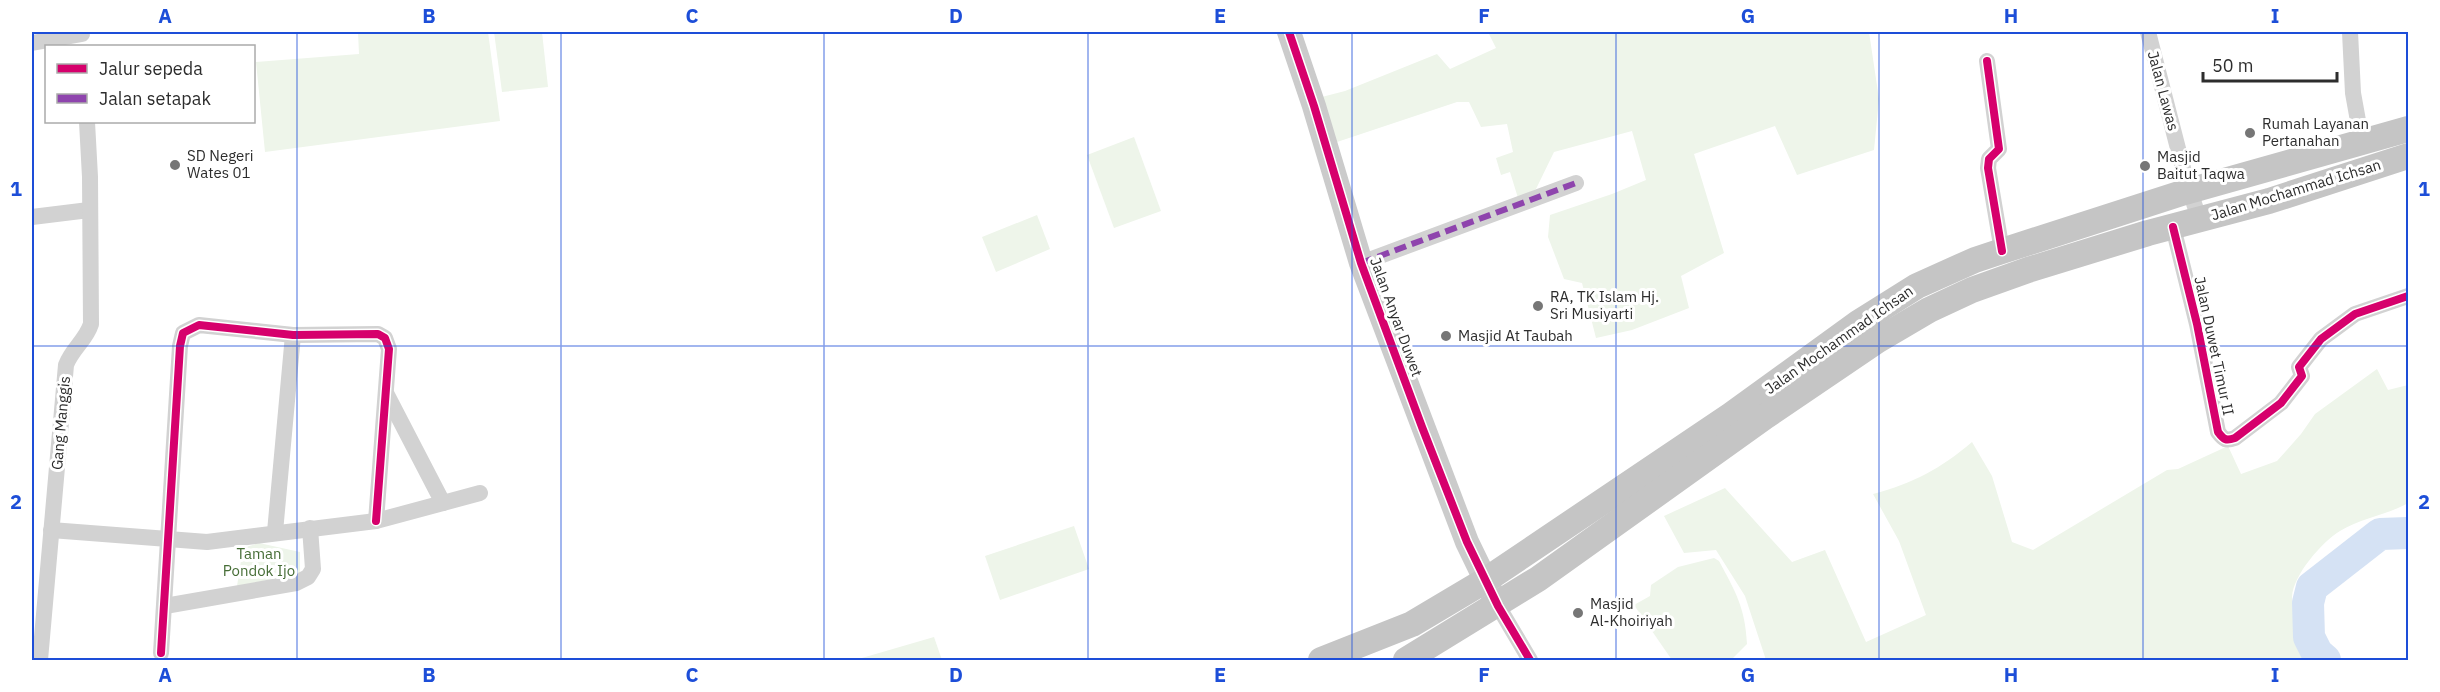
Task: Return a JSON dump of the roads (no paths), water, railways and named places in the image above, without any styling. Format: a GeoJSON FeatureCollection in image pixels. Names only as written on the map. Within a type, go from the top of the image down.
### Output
{"type":"FeatureCollection","features":[{"type":"Feature","properties":{"kind":"main road","name":"Jalan Mochammad Ichsan"},"geometry":{"type":"LineString","coordinates":[[1321,660],[1412,624],[1486,580],[1731,415],[1858,323],[1917,286],[1975,260],[2190,191],[2409,129]]}},
{"type":"Feature","properties":{"kind":"main road","name":"Jalan Mochammad Ichsan"},"geometry":{"type":"LineString","coordinates":[[1406,660],[1498,606],[1681,479],[1766,416],[1898,327],[1972,290],[2028,270],[2199,219],[2269,201],[2409,156]]}},
{"type":"Feature","properties":{"kind":"street","name":"Jalan Anyar Duwet"},"geometry":{"type":"LineString","coordinates":[[1289,32],[1314,106],[1361,263],[1459,521],[1498,606]]}},
{"type":"Feature","properties":{"kind":"street","name":"Jalan Lawas"},"geometry":{"type":"LineString","coordinates":[[2148,32],[2199,219]]}},
{"type":"Feature","properties":{"kind":"street"},"geometry":{"type":"LineString","coordinates":[[2350,32],[2353,93],[2362,143]]}},
{"type":"Feature","properties":{"kind":"street"},"geometry":{"type":"LineString","coordinates":[[32,43],[82,37]]}},
{"type":"Feature","properties":{"kind":"street"},"geometry":{"type":"LineString","coordinates":[[1987,61],[1999,149],[1989,159],[1988,168],[2002,251]]}},
{"type":"Feature","properties":{"kind":"street","name":"Gang Manggis"},"geometry":{"type":"LineString","coordinates":[[40,660],[66,365],[71,353],[87,336],[91,324],[90,177],[87,123]]}},
{"type":"Feature","properties":{"kind":"street"},"geometry":{"type":"LineString","coordinates":[[1361,263],[1576,183]]}},
{"type":"Feature","properties":{"kind":"street"},"geometry":{"type":"LineString","coordinates":[[32,217],[89,210]]}},
{"type":"Feature","properties":{"kind":"street","name":"Jalan Duwet Timur II"},"geometry":{"type":"LineString","coordinates":[[2174,227],[2197,324],[2218,432],[2223,439],[2235,438],[2281,403],[2302,375],[2299,367],[2321,339],[2355,314],[2409,296]]}},
{"type":"Feature","properties":{"kind":"street"},"geometry":{"type":"LineString","coordinates":[[161,653],[180,346],[183,333],[199,325],[293,335],[378,334],[385,338],[389,349],[376,521]]}},
{"type":"Feature","properties":{"kind":"street"},"geometry":{"type":"LineString","coordinates":[[275,532],[293,335]]}},
{"type":"Feature","properties":{"kind":"street"},"geometry":{"type":"LineString","coordinates":[[386,394],[443,504]]}},
{"type":"Feature","properties":{"kind":"street"},"geometry":{"type":"LineString","coordinates":[[51,530],[207,542],[376,521],[480,493]]}},
{"type":"Feature","properties":{"kind":"street"},"geometry":{"type":"LineString","coordinates":[[165,606],[296,583],[308,577],[313,569],[310,528]]}},
{"type":"Feature","properties":{"kind":"street"},"geometry":{"type":"LineString","coordinates":[[1498,606],[1530,660]]}},
{"type":"Feature","properties":{"kind":"waterway"},"geometry":{"type":"LineString","coordinates":[[2325,660],[2317,653],[2309,637],[2308,603],[2312,587],[2380,534],[2408,533]]}},
{"type":"Feature","properties":{"kind":"place","name":"Rumah Layanan Pertanahan"},"geometry":{"type":"Point","coordinates":[2250,133]}},
{"type":"Feature","properties":{"kind":"place","name":"SD Negeri Wates 01"},"geometry":{"type":"Point","coordinates":[175,165]}},
{"type":"Feature","properties":{"kind":"place","name":"Masjid Baitut Taqwa"},"geometry":{"type":"Point","coordinates":[2145,166]}},
{"type":"Feature","properties":{"kind":"place","name":"RA, TK Islam Hj. Sri Musiyarti"},"geometry":{"type":"Point","coordinates":[1538,306]}},
{"type":"Feature","properties":{"kind":"place","name":"Masjid At Taubah"},"geometry":{"type":"Point","coordinates":[1446,336]}},
{"type":"Feature","properties":{"kind":"place","name":"Masjid Al-Khoiriyah"},"geometry":{"type":"Point","coordinates":[1578,613]}},
{"type":"Feature","properties":{"kind":"park label","name":"Taman Pondok Ijo"},"geometry":{"type":"Point","coordinates":[259,562]}}]}
